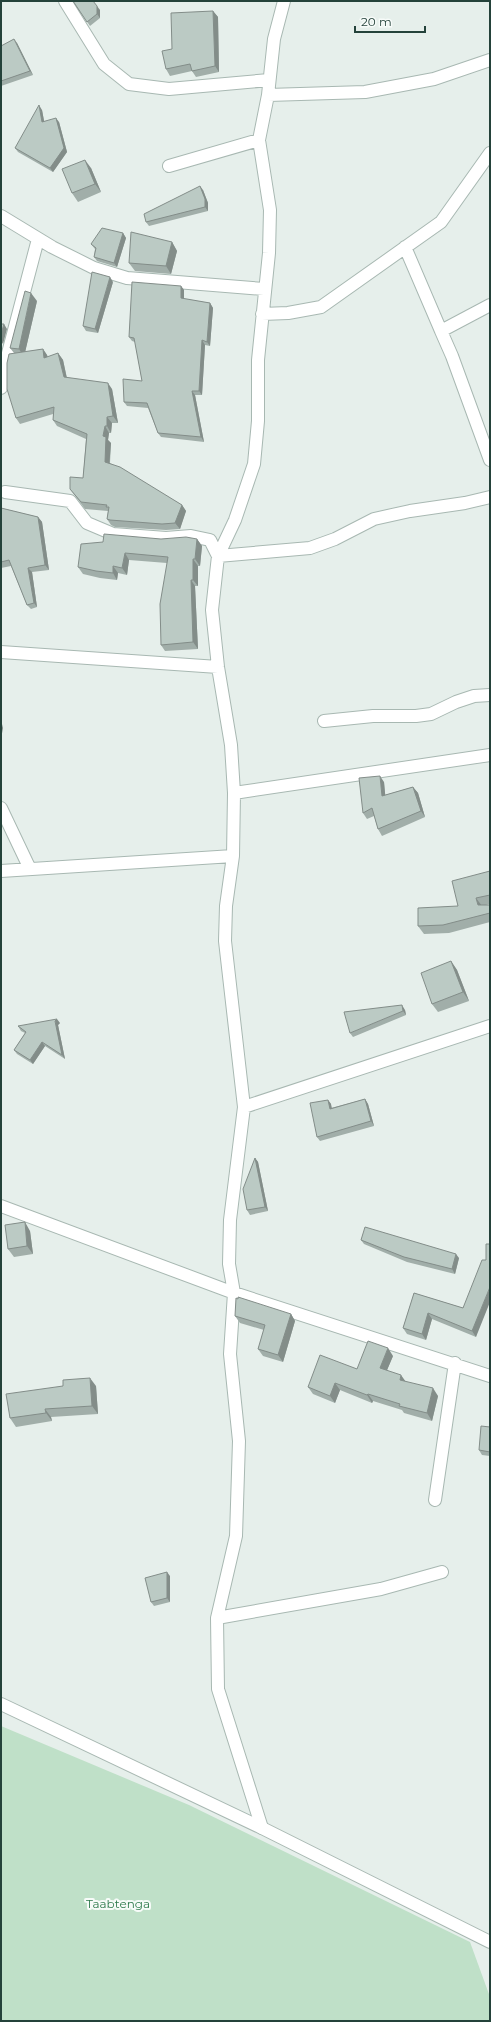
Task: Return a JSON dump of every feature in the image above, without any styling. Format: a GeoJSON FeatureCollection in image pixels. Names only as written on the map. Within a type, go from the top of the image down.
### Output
{"type":"FeatureCollection","features":[{"type":"Feature","properties":{"kind":"street"},"geometry":{"type":"LineString","coordinates":[[65,1],[104,64],[129,84],[169,89],[269,80]]}},
{"type":"Feature","properties":{"kind":"street"},"geometry":{"type":"LineString","coordinates":[[262,1828],[218,1689],[217,1618],[236,1536],[238,1441],[230,1354],[234,1293],[229,1264],[230,1220],[244,1107],[237,1035],[225,941],[226,906],[234,856],[234,793],[231,745],[218,667],[212,610],[218,556],[235,520],[254,464],[258,421],[258,360],[268,253],[270,210],[259,140],[268,95],[274,39],[284,1]]}},
{"type":"Feature","properties":{"kind":"street"},"geometry":{"type":"LineString","coordinates":[[268,95],[365,92],[434,79],[490,60]]}},
{"type":"Feature","properties":{"kind":"street"},"geometry":{"type":"LineString","coordinates":[[170,166],[259,140]]}},
{"type":"Feature","properties":{"kind":"street"},"geometry":{"type":"LineString","coordinates":[[262,314],[288,313],[321,307],[405,248],[441,222],[490,153]]}},
{"type":"Feature","properties":{"kind":"street"},"geometry":{"type":"LineString","coordinates":[[1,216],[38,239],[94,268],[127,278],[264,289]]}},
{"type":"Feature","properties":{"kind":"street"},"geometry":{"type":"LineString","coordinates":[[1,388],[2,376],[38,239]]}},
{"type":"Feature","properties":{"kind":"street"},"geometry":{"type":"LineString","coordinates":[[405,248],[452,356],[490,460]]}},
{"type":"Feature","properties":{"kind":"street"},"geometry":{"type":"LineString","coordinates":[[441,331],[490,305]]}},
{"type":"Feature","properties":{"kind":"street"},"geometry":{"type":"LineString","coordinates":[[5,492],[70,501],[87,523],[113,534],[166,538],[191,536],[210,540],[218,556]]}},
{"type":"Feature","properties":{"kind":"street"},"geometry":{"type":"LineString","coordinates":[[218,556],[310,548],[335,539],[374,519],[410,510],[465,503],[490,497]]}},
{"type":"Feature","properties":{"kind":"street"},"geometry":{"type":"LineString","coordinates":[[1,652],[218,667]]}},
{"type":"Feature","properties":{"kind":"street"},"geometry":{"type":"LineString","coordinates":[[324,721],[373,716],[416,716],[431,714],[456,702],[474,696],[490,695]]}},
{"type":"Feature","properties":{"kind":"street"},"geometry":{"type":"LineString","coordinates":[[234,793],[490,755]]}},
{"type":"Feature","properties":{"kind":"street"},"geometry":{"type":"LineString","coordinates":[[1,808],[30,869]]}},
{"type":"Feature","properties":{"kind":"street"},"geometry":{"type":"LineString","coordinates":[[1,871],[234,856]]}},
{"type":"Feature","properties":{"kind":"street"},"geometry":{"type":"LineString","coordinates":[[244,1107],[490,1026]]}},
{"type":"Feature","properties":{"kind":"street"},"geometry":{"type":"LineString","coordinates":[[1,1206],[234,1293],[455,1363],[490,1376]]}},
{"type":"Feature","properties":{"kind":"street"},"geometry":{"type":"LineString","coordinates":[[434,1500],[455,1363]]}},
{"type":"Feature","properties":{"kind":"street"},"geometry":{"type":"LineString","coordinates":[[217,1618],[381,1589],[442,1572]]}},
{"type":"Feature","properties":{"kind":"street"},"geometry":{"type":"LineString","coordinates":[[1,1704],[262,1828],[490,1942]]}},
{"type":"Feature","properties":{"kind":"green space","name":"Taabtenga"},"geometry":{"type":"Polygon","coordinates":[[[1,1726],[189,1805],[470,1942],[490,1997],[490,2021],[1,2021],[1,1726]]]}},
{"type":"Feature","properties":{"kind":"building"},"geometry":{"type":"Polygon","coordinates":[[[73,1],[93,1],[97,6],[97,14],[87,22],[73,1]]]}},
{"type":"Feature","properties":{"kind":"building"},"geometry":{"type":"Polygon","coordinates":[[[213,11],[215,66],[192,71],[190,64],[166,69],[162,51],[172,49],[171,13],[213,11]]]}},
{"type":"Feature","properties":{"kind":"building"},"geometry":{"type":"Polygon","coordinates":[[[14,39],[30,71],[1,81],[1,46],[14,39]]]}},
{"type":"Feature","properties":{"kind":"building"},"geometry":{"type":"Polygon","coordinates":[[[39,105],[42,122],[56,118],[64,148],[50,168],[15,148],[39,105]]]}},
{"type":"Feature","properties":{"kind":"building"},"geometry":{"type":"Polygon","coordinates":[[[85,160],[95,184],[72,193],[62,169],[85,160]]]}},
{"type":"Feature","properties":{"kind":"building"},"geometry":{"type":"Polygon","coordinates":[[[200,186],[205,199],[205,207],[146,222],[144,214],[200,186]]]}},
{"type":"Feature","properties":{"kind":"building"},"geometry":{"type":"Polygon","coordinates":[[[102,228],[123,233],[114,263],[94,257],[96,248],[91,244],[102,228]]]}},
{"type":"Feature","properties":{"kind":"building"},"geometry":{"type":"Polygon","coordinates":[[[131,232],[172,242],[166,266],[129,263],[131,232]]]}},
{"type":"Feature","properties":{"kind":"building"},"geometry":{"type":"Polygon","coordinates":[[[92,272],[110,277],[95,329],[83,326],[92,272]]]}},
{"type":"Feature","properties":{"kind":"building"},"geometry":{"type":"Polygon","coordinates":[[[132,282],[181,286],[181,298],[210,303],[207,342],[202,340],[199,391],[192,391],[201,437],[158,433],[147,403],[124,402],[123,379],[142,381],[134,338],[129,337],[132,282]]]}},
{"type":"Feature","properties":{"kind":"building"},"geometry":{"type":"Polygon","coordinates":[[[25,291],[31,293],[19,349],[10,348],[25,291]]]}},
{"type":"Feature","properties":{"kind":"building"},"geometry":{"type":"Polygon","coordinates":[[[1,324],[4,324],[1,334],[1,324]]]}},
{"type":"Feature","properties":{"kind":"building"},"geometry":{"type":"Polygon","coordinates":[[[43,349],[44,358],[58,353],[64,377],[108,383],[113,416],[107,417],[107,426],[105,426],[103,436],[106,437],[105,462],[120,467],[182,505],[175,523],[162,524],[110,520],[107,519],[109,507],[106,507],[107,505],[81,502],[70,489],[70,477],[83,478],[87,434],[53,420],[54,407],[16,418],[7,389],[7,363],[9,354],[43,349]]]}},
{"type":"Feature","properties":{"kind":"building"},"geometry":{"type":"Polygon","coordinates":[[[1,508],[38,517],[45,565],[28,568],[34,603],[27,605],[9,560],[1,562],[1,508]]]}},
{"type":"Feature","properties":{"kind":"building"},"geometry":{"type":"Polygon","coordinates":[[[104,534],[161,539],[186,537],[197,539],[195,559],[193,559],[193,580],[191,580],[193,642],[161,645],[160,604],[168,557],[125,553],[122,568],[113,566],[113,573],[78,567],[81,544],[103,542],[104,534]]]}},
{"type":"Feature","properties":{"kind":"building"},"geometry":{"type":"Polygon","coordinates":[[[380,776],[382,796],[413,787],[421,811],[378,829],[372,808],[363,813],[359,778],[380,776]]]}},
{"type":"Feature","properties":{"kind":"building"},"geometry":{"type":"Polygon","coordinates":[[[490,871],[490,895],[476,898],[478,905],[490,905],[490,913],[443,925],[418,926],[418,908],[458,906],[452,881],[490,871]]]}},
{"type":"Feature","properties":{"kind":"building"},"geometry":{"type":"Polygon","coordinates":[[[451,961],[463,992],[432,1004],[421,973],[451,961]]]}},
{"type":"Feature","properties":{"kind":"building"},"geometry":{"type":"Polygon","coordinates":[[[402,1005],[403,1011],[350,1033],[344,1012],[402,1005]]]}},
{"type":"Feature","properties":{"kind":"building"},"geometry":{"type":"Polygon","coordinates":[[[57,1019],[55,1021],[62,1055],[42,1042],[30,1060],[14,1050],[26,1032],[18,1026],[57,1019]]]}},
{"type":"Feature","properties":{"kind":"building"},"geometry":{"type":"Polygon","coordinates":[[[365,1099],[371,1121],[317,1137],[310,1103],[328,1100],[330,1109],[365,1099]]]}},
{"type":"Feature","properties":{"kind":"building"},"geometry":{"type":"Polygon","coordinates":[[[255,1158],[265,1207],[247,1210],[243,1189],[255,1158]]]}},
{"type":"Feature","properties":{"kind":"building"},"geometry":{"type":"Polygon","coordinates":[[[25,1222],[27,1246],[8,1249],[5,1225],[25,1222]]]}},
{"type":"Feature","properties":{"kind":"building"},"geometry":{"type":"Polygon","coordinates":[[[365,1227],[456,1254],[452,1269],[404,1257],[361,1240],[365,1227]]]}},
{"type":"Feature","properties":{"kind":"building"},"geometry":{"type":"Polygon","coordinates":[[[486,1244],[490,1244],[490,1287],[472,1331],[428,1313],[422,1334],[403,1328],[414,1293],[463,1308],[482,1260],[486,1260],[486,1244]]]}},
{"type":"Feature","properties":{"kind":"building"},"geometry":{"type":"Polygon","coordinates":[[[238,1297],[291,1314],[278,1355],[258,1349],[265,1325],[235,1316],[236,1298],[238,1299],[238,1297]]]}},
{"type":"Feature","properties":{"kind":"building"},"geometry":{"type":"Polygon","coordinates":[[[368,1341],[388,1348],[380,1368],[401,1375],[400,1380],[433,1388],[427,1413],[399,1406],[400,1404],[368,1394],[367,1395],[335,1383],[330,1396],[308,1387],[320,1355],[357,1369],[368,1341]]]}},
{"type":"Feature","properties":{"kind":"building"},"geometry":{"type":"Polygon","coordinates":[[[90,1378],[92,1406],[45,1409],[46,1413],[10,1418],[6,1394],[63,1386],[63,1380],[90,1378]]]}},
{"type":"Feature","properties":{"kind":"building"},"geometry":{"type":"Polygon","coordinates":[[[481,1426],[490,1427],[490,1452],[479,1450],[481,1426]]]}},
{"type":"Feature","properties":{"kind":"building"},"geometry":{"type":"Polygon","coordinates":[[[167,1572],[167,1598],[151,1602],[145,1578],[167,1572]]]}}]}
